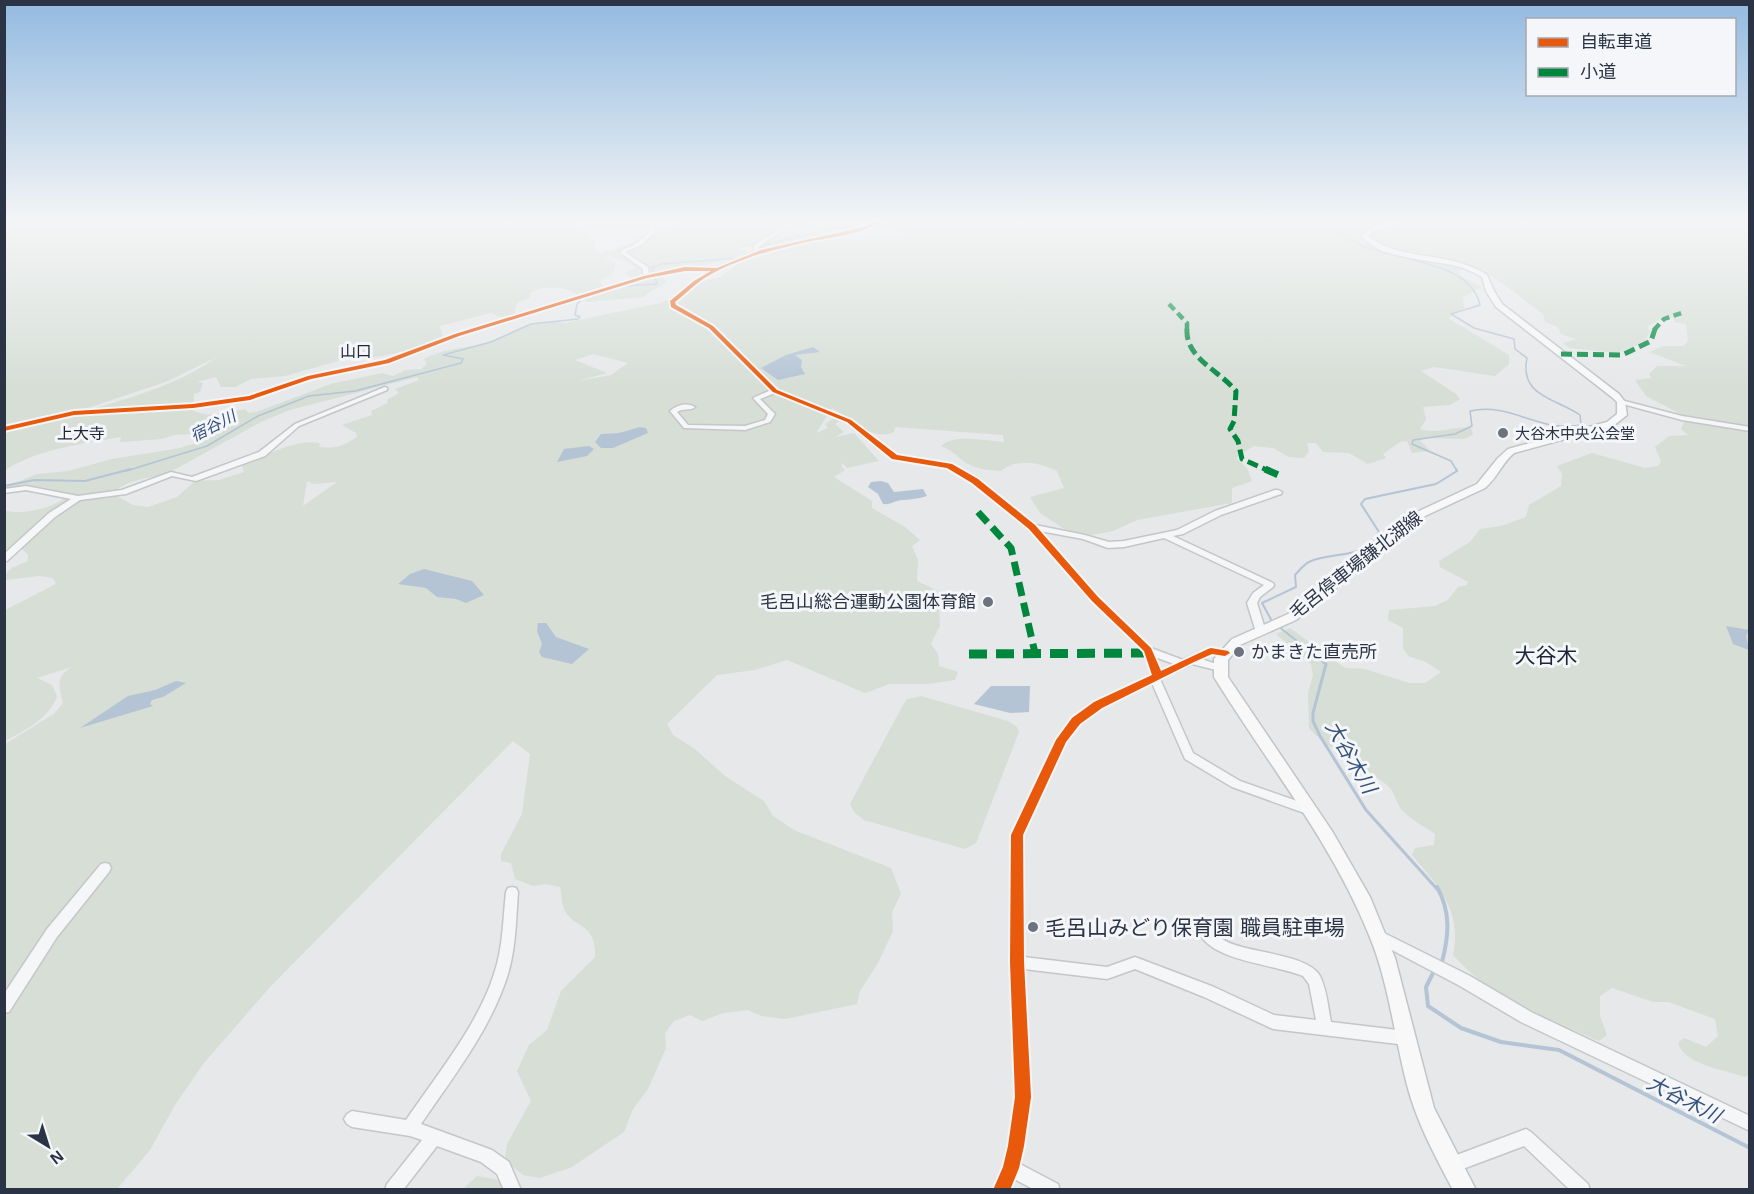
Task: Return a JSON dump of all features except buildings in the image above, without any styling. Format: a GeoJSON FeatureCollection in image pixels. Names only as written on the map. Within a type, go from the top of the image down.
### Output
{"type":"FeatureCollection","features":[{"type":"Feature","properties":{"kind":"main road"},"geometry":{"type":"LineString","coordinates":[[1485,277],[1494,298],[1508,314],[1621,402]]}},
{"type":"Feature","properties":{"kind":"main road","name":"毛呂停車場鎌北湖線"},"geometry":{"type":"LineString","coordinates":[[1222,661],[1236,642],[1272,628],[1301,611],[1421,514],[1441,502],[1483,485],[1498,461],[1511,451],[1611,424],[1622,415],[1621,402]]}},
{"type":"Feature","properties":{"kind":"main road"},"geometry":{"type":"LineString","coordinates":[[1222,661],[1221,677],[1349,872],[1379,937],[1396,987],[1424,1108],[1465,1190]]}},
{"type":"Feature","properties":{"kind":"street"},"geometry":{"type":"LineString","coordinates":[[4,429],[75,413],[193,406],[250,398],[310,377],[387,362],[457,335],[646,277]]}},
{"type":"Feature","properties":{"kind":"street"},"geometry":{"type":"LineString","coordinates":[[705,277],[672,303],[673,306],[711,327],[771,388],[849,421],[899,459],[959,470],[1032,527],[1095,599],[1148,650],[1187,662],[1222,661]]}},
{"type":"Feature","properties":{"kind":"street"},"geometry":{"type":"LineString","coordinates":[[692,407],[680,407],[673,411],[686,427],[752,428],[764,424],[771,418],[770,412],[758,401],[757,396],[771,388]]}},
{"type":"Feature","properties":{"kind":"street"},"geometry":{"type":"LineString","coordinates":[[4,491],[31,488],[78,498],[123,492],[171,474],[193,479],[244,462],[273,447],[297,425],[385,389]]}},
{"type":"Feature","properties":{"kind":"street"},"geometry":{"type":"LineString","coordinates":[[1621,402],[1682,418],[1749,429]]}},
{"type":"Feature","properties":{"kind":"street"},"geometry":{"type":"LineString","coordinates":[[1032,527],[1085,537],[1108,545],[1124,544],[1180,532],[1218,513],[1278,492]]}},
{"type":"Feature","properties":{"kind":"street"},"geometry":{"type":"LineString","coordinates":[[4,559],[52,515],[78,498]]}},
{"type":"Feature","properties":{"kind":"street"},"geometry":{"type":"LineString","coordinates":[[1165,535],[1270,585],[1256,595],[1252,603],[1254,616],[1272,628]]}},
{"type":"Feature","properties":{"kind":"street"},"geometry":{"type":"LineString","coordinates":[[1148,650],[1156,677],[1189,756],[1236,784],[1310,810]]}},
{"type":"Feature","properties":{"kind":"street"},"geometry":{"type":"LineString","coordinates":[[1001,1190],[1011,1168],[1021,1122],[1023,1097],[1017,962],[1017,835],[1061,740],[1087,712],[1211,651],[1222,661]]}},
{"type":"Feature","properties":{"kind":"street"},"geometry":{"type":"LineString","coordinates":[[4,1007],[52,933],[105,868]]}},
{"type":"Feature","properties":{"kind":"street"},"geometry":{"type":"LineString","coordinates":[[410,1128],[474,1031],[498,982],[505,956],[512,892]]}},
{"type":"Feature","properties":{"kind":"street"},"geometry":{"type":"LineString","coordinates":[[1206,933],[1216,942],[1254,957],[1308,970],[1314,978],[1325,1028]]}},
{"type":"Feature","properties":{"kind":"street"},"geometry":{"type":"LineString","coordinates":[[1379,937],[1446,971],[1526,1017],[1749,1125]]}},
{"type":"Feature","properties":{"kind":"street"},"geometry":{"type":"LineString","coordinates":[[1017,962],[1107,974],[1135,963],[1209,992],[1259,1018],[1273,1022],[1406,1038]]}},
{"type":"Feature","properties":{"kind":"street"},"geometry":{"type":"LineString","coordinates":[[352,1119],[410,1128],[486,1156],[503,1168],[513,1190]]}},
{"type":"Feature","properties":{"kind":"street"},"geometry":{"type":"LineString","coordinates":[[1452,1165],[1526,1137],[1582,1190]]}},
{"type":"Feature","properties":{"kind":"street"},"geometry":{"type":"LineString","coordinates":[[393,1190],[433,1138]]}},
{"type":"Feature","properties":{"kind":"street"},"geometry":{"type":"LineString","coordinates":[[1011,1168],[1052,1190]]}},
{"type":"Feature","properties":{"kind":"shaded area"},"geometry":{"type":"Polygon","coordinates":[[[5,277],[608,277],[599,281],[604,287],[632,279],[629,277],[662,277],[667,282],[645,295],[646,297],[587,302],[568,290],[545,288],[530,293],[530,298],[517,303],[513,318],[505,319],[491,313],[440,326],[443,339],[399,352],[374,357],[359,355],[285,376],[251,379],[235,387],[221,387],[216,377],[197,382],[203,383],[200,392],[194,394],[194,401],[188,407],[208,414],[223,414],[245,409],[249,413],[256,412],[331,384],[382,373],[393,376],[405,370],[421,369],[427,364],[424,359],[430,356],[478,345],[530,324],[552,321],[565,323],[660,303],[687,293],[701,282],[720,277],[1463,277],[1482,287],[1463,297],[1464,308],[1448,318],[1509,355],[1509,364],[1495,376],[1434,367],[1421,371],[1460,399],[1450,405],[1423,407],[1426,419],[1420,429],[1433,431],[1471,428],[1473,435],[1464,439],[1420,440],[1430,451],[1412,453],[1407,441],[1400,442],[1383,454],[1386,458],[1368,464],[1349,453],[1323,452],[1316,443],[1307,443],[1309,451],[1304,458],[1289,457],[1273,448],[1253,446],[1236,458],[1247,468],[1252,481],[1232,488],[1232,503],[1137,520],[1113,531],[1092,535],[1066,530],[1040,513],[1030,497],[1064,488],[1057,471],[1043,465],[1028,463],[1014,464],[1001,471],[980,469],[941,446],[947,442],[962,439],[1004,442],[1003,435],[895,427],[894,432],[878,434],[862,428],[832,408],[816,433],[828,428],[825,424],[836,417],[843,419],[835,424],[844,432],[835,437],[854,433],[879,461],[847,468],[842,463],[841,466],[845,470],[834,477],[872,501],[872,508],[905,527],[920,540],[912,546],[918,560],[917,581],[938,591],[940,626],[931,644],[938,654],[939,666],[958,672],[955,680],[928,684],[890,684],[865,693],[787,660],[755,670],[717,675],[667,724],[673,735],[695,749],[725,776],[764,801],[773,816],[794,830],[891,868],[901,894],[892,912],[893,931],[878,963],[860,991],[857,1004],[785,1019],[761,1016],[748,1010],[723,1013],[702,1021],[690,1015],[674,1021],[665,1033],[666,1048],[648,1089],[633,1109],[624,1132],[572,1167],[540,1178],[523,1175],[505,1160],[507,1144],[531,1101],[517,1071],[529,1045],[547,1030],[561,991],[595,957],[595,945],[588,931],[567,914],[562,904],[560,887],[546,884],[533,886],[515,879],[511,863],[501,861],[501,854],[522,814],[530,754],[513,741],[270,987],[204,1063],[175,1105],[150,1150],[117,1189],[5,1189],[5,744],[54,714],[63,703],[61,678],[72,667],[37,678],[52,685],[57,696],[54,704],[36,723],[5,741],[5,610],[56,584],[53,578],[40,576],[5,580],[5,575],[10,569],[28,561],[28,555],[22,549],[31,537],[5,550],[5,510],[19,512],[37,510],[67,496],[28,485],[5,489],[5,487],[37,474],[68,471],[112,459],[180,448],[199,442],[228,425],[220,422],[204,426],[194,434],[174,435],[162,439],[120,442],[121,437],[76,445],[47,452],[5,470],[5,430],[115,403],[170,383],[217,357],[168,381],[91,407],[5,426],[5,277]],[[593,354],[575,360],[607,373],[578,381],[611,375],[628,363],[593,354]],[[417,377],[290,410],[263,421],[172,471],[122,486],[115,491],[115,495],[133,505],[148,507],[177,497],[195,481],[219,480],[244,472],[242,465],[281,448],[313,442],[321,444],[318,446],[329,448],[343,445],[357,437],[356,433],[342,425],[372,415],[371,411],[388,403],[387,400],[399,393],[395,389],[419,380],[417,377]],[[307,481],[303,506],[337,482],[313,484],[307,481]]]}},
{"type":"Feature","properties":{"kind":"shaded area"},"geometry":{"type":"Polygon","coordinates":[[[1492,277],[1749,277],[1749,1075],[1745,1077],[1697,1062],[1688,1057],[1678,1043],[1684,1038],[1706,1047],[1718,1036],[1715,1019],[1668,1002],[1653,1002],[1612,988],[1600,996],[1600,1016],[1607,1035],[1599,1041],[1521,1006],[1468,970],[1453,955],[1454,925],[1446,900],[1412,855],[1415,848],[1434,845],[1435,834],[1402,810],[1388,786],[1328,745],[1309,728],[1308,693],[1313,675],[1311,664],[1276,634],[1290,628],[1345,668],[1365,669],[1409,683],[1425,683],[1441,672],[1426,662],[1408,656],[1403,648],[1403,628],[1388,620],[1389,610],[1435,606],[1448,600],[1458,587],[1467,585],[1468,582],[1440,567],[1439,561],[1470,542],[1480,529],[1501,526],[1526,517],[1529,505],[1561,486],[1562,474],[1557,466],[1592,453],[1645,468],[1658,466],[1661,462],[1655,447],[1669,436],[1688,435],[1681,429],[1686,417],[1646,396],[1635,380],[1651,378],[1649,374],[1657,366],[1686,366],[1649,352],[1663,346],[1684,346],[1688,340],[1686,324],[1674,322],[1673,318],[1665,316],[1647,327],[1650,331],[1645,342],[1616,353],[1569,348],[1563,343],[1576,339],[1561,334],[1558,327],[1545,322],[1543,314],[1492,277]]]}},
{"type":"Feature","properties":{"kind":"shaded area"},"geometry":{"type":"Polygon","coordinates":[[[921,696],[1008,721],[1017,727],[1019,732],[976,843],[965,849],[864,820],[854,812],[850,804],[903,705],[907,699],[921,696]]]}},
{"type":"Feature","properties":{"kind":"shaded area"},"geometry":{"type":"Polygon","coordinates":[[[477,1176],[498,1180],[506,1189],[462,1190],[477,1176]]]}},
{"type":"Feature","properties":{"kind":"water"},"geometry":{"type":"Polygon","coordinates":[[[813,347],[820,352],[795,355],[802,360],[801,367],[805,374],[778,380],[761,368],[786,355],[813,347]]]}},
{"type":"Feature","properties":{"kind":"water"},"geometry":{"type":"Polygon","coordinates":[[[640,427],[646,428],[648,433],[613,448],[601,448],[595,442],[601,434],[619,433],[640,427]]]}},
{"type":"Feature","properties":{"kind":"water"},"geometry":{"type":"Polygon","coordinates":[[[589,446],[594,449],[587,456],[557,462],[564,449],[589,446]]]}},
{"type":"Feature","properties":{"kind":"water"},"geometry":{"type":"Polygon","coordinates":[[[871,482],[888,483],[894,492],[923,489],[927,496],[883,504],[878,494],[868,487],[871,482]]]}},
{"type":"Feature","properties":{"kind":"water"},"geometry":{"type":"Polygon","coordinates":[[[424,569],[472,581],[484,595],[466,603],[456,599],[437,597],[426,588],[398,584],[410,574],[424,569]]]}},
{"type":"Feature","properties":{"kind":"water"},"geometry":{"type":"Polygon","coordinates":[[[538,623],[546,623],[556,637],[589,649],[572,664],[542,657],[539,652],[542,644],[537,631],[538,623]]]}},
{"type":"Feature","properties":{"kind":"water"},"geometry":{"type":"Polygon","coordinates":[[[1726,626],[1749,630],[1746,636],[1749,650],[1733,644],[1726,626]]]}},
{"type":"Feature","properties":{"kind":"water"},"geometry":{"type":"Polygon","coordinates":[[[176,681],[186,683],[163,697],[152,700],[150,704],[153,706],[80,728],[128,696],[155,690],[176,681]]]}},
{"type":"Feature","properties":{"kind":"water"},"geometry":{"type":"Polygon","coordinates":[[[991,686],[1030,686],[1029,712],[1010,713],[974,704],[991,686]]]}},
{"type":"Feature","properties":{"kind":"waterway","name":"宿谷川"},"geometry":{"type":"LineString","coordinates":[[126,471],[207,446],[258,416],[309,396],[355,391],[461,363],[463,359],[443,355],[491,342],[531,324],[578,319],[580,317],[575,315],[577,304],[582,299],[625,286],[657,284],[655,277]]}},
{"type":"Feature","properties":{"kind":"waterway","name":"大谷木川"},"geometry":{"type":"LineString","coordinates":[[1457,471],[1451,461],[1412,444],[1413,440],[1455,434],[1472,426],[1470,411],[1485,409],[1551,425],[1581,425],[1580,415],[1550,400],[1528,381],[1527,358],[1515,349],[1514,339],[1474,328],[1451,314],[1480,305],[1472,289],[1458,277]]}},
{"type":"Feature","properties":{"kind":"waterway","name":"宿谷川"},"geometry":{"type":"LineString","coordinates":[[4,486],[34,480],[85,481],[131,469]]}},
{"type":"Feature","properties":{"kind":"waterway","name":"大谷木川"},"geometry":{"type":"LineString","coordinates":[[1273,623],[1262,603],[1296,587],[1295,575],[1305,564],[1318,559],[1359,551],[1374,541],[1379,532],[1361,504],[1365,499],[1436,484],[1457,471]]}},
{"type":"Feature","properties":{"kind":"waterway","name":"大谷木川"},"geometry":{"type":"LineString","coordinates":[[1278,626],[1312,653]]}},
{"type":"Feature","properties":{"kind":"waterway","name":"大谷木川"},"geometry":{"type":"LineString","coordinates":[[1310,651],[1326,664],[1313,713],[1313,721],[1320,736],[1366,810],[1437,889]]}},
{"type":"Feature","properties":{"kind":"waterway","name":"大谷木川"},"geometry":{"type":"LineString","coordinates":[[1437,887],[1447,915],[1446,942],[1442,962]]}},
{"type":"Feature","properties":{"kind":"waterway","name":"大谷木川"},"geometry":{"type":"LineString","coordinates":[[1434,971],[1426,987],[1428,1006],[1461,1028],[1501,1042],[1559,1050],[1750,1148]]}},
{"type":"Feature","properties":{"kind":"marked path"},"geometry":{"type":"LineString","coordinates":[[1169,304],[1187,323],[1186,335],[1195,354],[1236,391],[1234,421],[1230,429],[1238,441],[1242,459],[1283,477]]}},
{"type":"Feature","properties":{"kind":"marked path"},"geometry":{"type":"LineString","coordinates":[[1561,354],[1622,355],[1651,341],[1654,329],[1664,322],[1664,319],[1684,312]]}},
{"type":"Feature","properties":{"kind":"marked path"},"geometry":{"type":"LineString","coordinates":[[978,512],[1011,548],[1035,654]]}},
{"type":"Feature","properties":{"kind":"marked path"},"geometry":{"type":"LineString","coordinates":[[969,654],[1149,653]]}},
{"type":"Feature","properties":{"kind":"cycle path"},"geometry":{"type":"LineString","coordinates":[[4,429],[74,413],[193,406],[250,398],[310,377],[387,362],[457,335],[647,277]]}},
{"type":"Feature","properties":{"kind":"cycle path"},"geometry":{"type":"LineString","coordinates":[[705,277],[672,302],[673,306],[711,327],[775,391],[849,421],[895,457],[949,466],[975,481],[1032,527],[1095,599],[1148,650],[1158,676]]}},
{"type":"Feature","properties":{"kind":"cycle path"},"geometry":{"type":"LineString","coordinates":[[1001,1190],[1011,1168],[1023,1097],[1017,962],[1017,835],[1061,740],[1076,721],[1098,705],[1191,660],[1211,651],[1225,653]]}},
{"type":"Feature","properties":{"kind":"place","name":"大谷木中央公会堂"},"geometry":{"type":"Point","coordinates":[1503,433]}},
{"type":"Feature","properties":{"kind":"place","name":"毛呂山総合運動公園体育館"},"geometry":{"type":"Point","coordinates":[988,602]}},
{"type":"Feature","properties":{"kind":"place","name":"かまきた直売所"},"geometry":{"type":"Point","coordinates":[1239,652]}},
{"type":"Feature","properties":{"kind":"place","name":"毛呂山みどり保育園 職員駐車場"},"geometry":{"type":"Point","coordinates":[1033,927]}},
{"type":"Feature","properties":{"kind":"district","name":"山口"},"geometry":{"type":"Point","coordinates":[356,351]}},
{"type":"Feature","properties":{"kind":"district","name":"上大寺"},"geometry":{"type":"Point","coordinates":[81,433]}},
{"type":"Feature","properties":{"kind":"district","name":"大谷木"},"geometry":{"type":"Point","coordinates":[1546,655]}}]}
